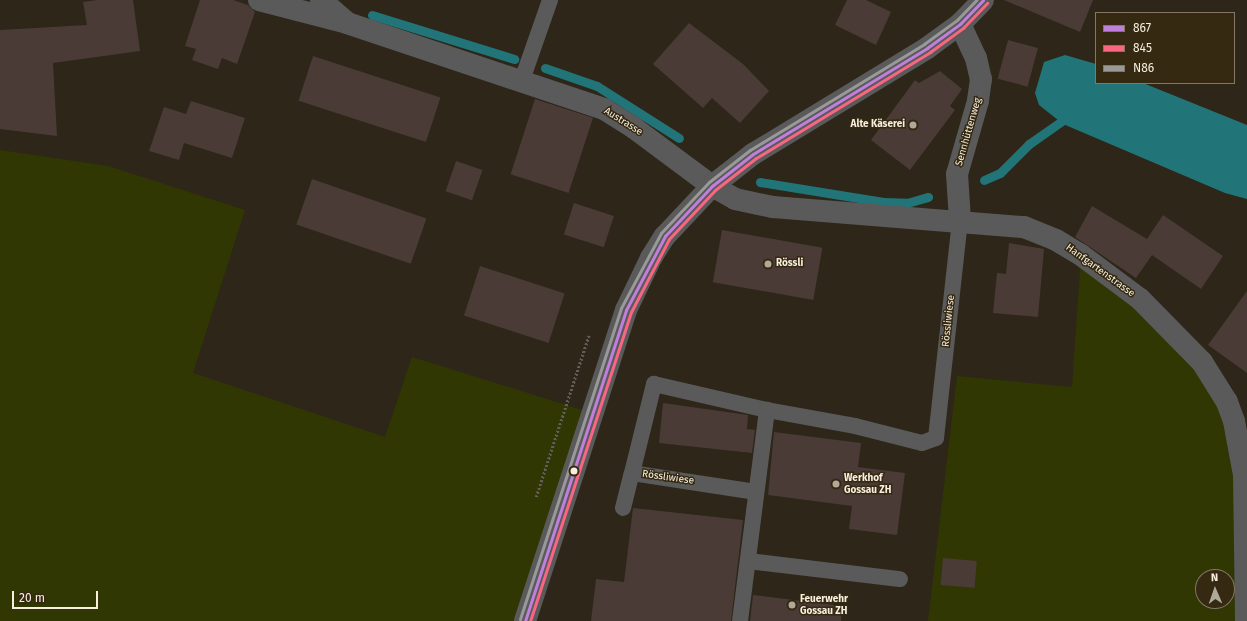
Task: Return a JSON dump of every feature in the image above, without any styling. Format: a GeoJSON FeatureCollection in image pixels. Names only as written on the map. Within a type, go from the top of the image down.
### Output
{"type":"FeatureCollection","features":[{"type":"Feature","properties":{"kind":"street"},"geometry":{"type":"LineString","coordinates":[[259,0],[347,23]]}},
{"type":"Feature","properties":{"kind":"street","name":"Austrasse"},"geometry":{"type":"LineString","coordinates":[[321,0],[347,23],[588,102],[618,116],[712,186]]}},
{"type":"Feature","properties":{"kind":"street"},"geometry":{"type":"LineString","coordinates":[[525,621],[634,292],[665,236],[712,186],[753,154],[927,48],[960,24],[983,0]]}},
{"type":"Feature","properties":{"kind":"street","name":"Sennhüttenweg"},"geometry":{"type":"LineString","coordinates":[[960,24],[976,58],[981,79],[978,101],[957,174],[960,220]]}},
{"type":"Feature","properties":{"kind":"street","name":"Hanfgartenstrasse"},"geometry":{"type":"LineString","coordinates":[[712,186],[735,198],[773,207],[960,220],[1024,227],[1056,240],[1081,254],[1166,323],[1211,373],[1227,402],[1242,456],[1246,621]]}},
{"type":"Feature","properties":{"kind":"lane"},"geometry":{"type":"LineString","coordinates":[[522,80],[550,0]]}},
{"type":"Feature","properties":{"kind":"lane","name":"Rössliwiese"},"geometry":{"type":"LineString","coordinates":[[756,492],[632,473],[654,384],[767,410],[855,426],[918,442],[934,440],[937,433],[960,220]]}},
{"type":"Feature","properties":{"kind":"lane"},"geometry":{"type":"LineString","coordinates":[[740,621],[767,410]]}},
{"type":"Feature","properties":{"kind":"lane"},"geometry":{"type":"LineString","coordinates":[[624,508],[632,473]]}},
{"type":"Feature","properties":{"kind":"lane"},"geometry":{"type":"LineString","coordinates":[[748,561],[900,579]]}},
{"type":"Feature","properties":{"kind":"green space"},"geometry":{"type":"Polygon","coordinates":[[[0,150],[108,166],[245,210],[193,373],[385,437],[412,357],[592,413],[525,621],[0,621],[0,150]]]}},
{"type":"Feature","properties":{"kind":"green space"},"geometry":{"type":"Polygon","coordinates":[[[1081,255],[1227,402],[1246,621],[928,621],[957,376],[1072,387],[1081,255]]]}},
{"type":"Feature","properties":{"kind":"water"},"geometry":{"type":"Polygon","coordinates":[[[1065,55],[1095,64],[1095,84],[1145,84],[1247,125],[1247,199],[1225,193],[1063,124],[1039,105],[1035,93],[1044,62],[1065,55]]]}},
{"type":"Feature","properties":{"kind":"building"},"geometry":{"type":"Polygon","coordinates":[[[97,0],[133,0],[140,51],[53,63],[57,136],[0,129],[0,30],[87,25],[83,2],[97,0]]]}},
{"type":"Feature","properties":{"kind":"building"},"geometry":{"type":"Polygon","coordinates":[[[200,0],[233,0],[248,5],[255,12],[237,64],[222,58],[218,69],[192,60],[196,49],[185,46],[200,0]]]}},
{"type":"Feature","properties":{"kind":"building"},"geometry":{"type":"Polygon","coordinates":[[[847,0],[866,0],[891,12],[876,45],[835,25],[847,0]]]}},
{"type":"Feature","properties":{"kind":"building"},"geometry":{"type":"Polygon","coordinates":[[[1004,0],[1093,0],[1080,32],[1004,0]]]}},
{"type":"Feature","properties":{"kind":"building"},"geometry":{"type":"Polygon","coordinates":[[[689,23],[743,64],[769,91],[740,123],[712,98],[703,108],[653,64],[689,23]]]}},
{"type":"Feature","properties":{"kind":"building"},"geometry":{"type":"Polygon","coordinates":[[[1008,40],[1038,48],[1028,87],[998,79],[1008,40]]]}},
{"type":"Feature","properties":{"kind":"building"},"geometry":{"type":"Polygon","coordinates":[[[313,56],[440,97],[426,142],[298,101],[313,56]]]}},
{"type":"Feature","properties":{"kind":"building","name":"Alte Käserei"},"geometry":{"type":"Polygon","coordinates":[[[940,71],[962,89],[950,106],[955,110],[910,170],[871,140],[915,80],[919,83],[940,71]]]}},
{"type":"Feature","properties":{"kind":"building"},"geometry":{"type":"Polygon","coordinates":[[[535,99],[593,118],[569,193],[511,174],[535,99]]]}},
{"type":"Feature","properties":{"kind":"building"},"geometry":{"type":"Polygon","coordinates":[[[191,101],[245,118],[232,158],[184,143],[179,160],[149,151],[164,107],[186,114],[191,101]]]}},
{"type":"Feature","properties":{"kind":"building"},"geometry":{"type":"Polygon","coordinates":[[[456,161],[482,170],[472,200],[446,191],[456,161]]]}},
{"type":"Feature","properties":{"kind":"building"},"geometry":{"type":"Polygon","coordinates":[[[312,179],[426,218],[411,264],[296,224],[312,179]]]}},
{"type":"Feature","properties":{"kind":"building"},"geometry":{"type":"Polygon","coordinates":[[[574,203],[614,216],[604,247],[564,234],[574,203]]]}},
{"type":"Feature","properties":{"kind":"building"},"geometry":{"type":"Polygon","coordinates":[[[1092,206],[1147,239],[1163,215],[1223,256],[1201,289],[1152,255],[1136,278],[1075,237],[1092,206]]]}},
{"type":"Feature","properties":{"kind":"building","name":"Rössli"},"geometry":{"type":"Polygon","coordinates":[[[722,230],[822,248],[813,300],[713,282],[722,230]]]}},
{"type":"Feature","properties":{"kind":"building"},"geometry":{"type":"Polygon","coordinates":[[[1009,243],[1044,249],[1038,317],[993,313],[997,273],[1006,274],[1009,243]]]}},
{"type":"Feature","properties":{"kind":"building"},"geometry":{"type":"Polygon","coordinates":[[[480,266],[565,294],[549,343],[464,315],[480,266]]]}},
{"type":"Feature","properties":{"kind":"building"},"geometry":{"type":"Polygon","coordinates":[[[1247,291],[1247,373],[1208,345],[1247,291]]]}},
{"type":"Feature","properties":{"kind":"building"},"geometry":{"type":"Polygon","coordinates":[[[663,403],[748,415],[747,429],[755,430],[752,453],[659,443],[663,403]]]}},
{"type":"Feature","properties":{"kind":"building","name":"Werkhof Gossau ZH"},"geometry":{"type":"Polygon","coordinates":[[[774,432],[861,443],[858,467],[905,473],[897,535],[849,529],[852,506],[768,495],[774,432]]]}},
{"type":"Feature","properties":{"kind":"building"},"geometry":{"type":"Polygon","coordinates":[[[633,508],[743,520],[731,621],[591,621],[596,579],[624,582],[633,508]]]}},
{"type":"Feature","properties":{"kind":"building"},"geometry":{"type":"Polygon","coordinates":[[[943,558],[977,561],[975,588],[941,585],[943,558]]]}},
{"type":"Feature","properties":{"kind":"building","name":"Feuerwehr Gossau ZH"},"geometry":{"type":"Polygon","coordinates":[[[753,595],[842,606],[841,621],[750,621],[753,595]]]}},
{"type":"Feature","properties":{"kind":"waterway"},"geometry":{"type":"LineString","coordinates":[[372,15],[514,59]]}},
{"type":"Feature","properties":{"kind":"waterway"},"geometry":{"type":"LineString","coordinates":[[545,68],[597,86],[679,138]]}},
{"type":"Feature","properties":{"kind":"waterway"},"geometry":{"type":"LineString","coordinates":[[984,180],[1000,173],[1029,144],[1061,122]]}},
{"type":"Feature","properties":{"kind":"waterway"},"geometry":{"type":"LineString","coordinates":[[760,182],[883,202],[907,203],[928,197]]}},
{"type":"Feature","properties":{"kind":"transit line","name":"N86"},"geometry":{"type":"LineString","coordinates":[[520,619],[621,308],[661,233],[709,182],[750,150],[924,44],[957,20],[976,0]]}},
{"type":"Feature","properties":{"kind":"transit line","name":"867"},"geometry":{"type":"LineString","coordinates":[[525,621],[626,310],[665,236],[712,186],[753,154],[927,48],[960,24],[983,0]]}},
{"type":"Feature","properties":{"kind":"transit line","name":"845"},"geometry":{"type":"LineString","coordinates":[[530,621],[631,312],[669,239],[715,190],[756,158],[930,52],[963,28],[987,3]]}},
{"type":"Feature","properties":{"kind":"place","name":"Alte Käserei"},"geometry":{"type":"Point","coordinates":[913,125]}},
{"type":"Feature","properties":{"kind":"place","name":"Rössli"},"geometry":{"type":"Point","coordinates":[768,264]}},
{"type":"Feature","properties":{"kind":"place","name":"Werkhof Gossau ZH"},"geometry":{"type":"Point","coordinates":[836,484]}},
{"type":"Feature","properties":{"kind":"place","name":"Feuerwehr Gossau ZH"},"geometry":{"type":"Point","coordinates":[792,605]}}]}
